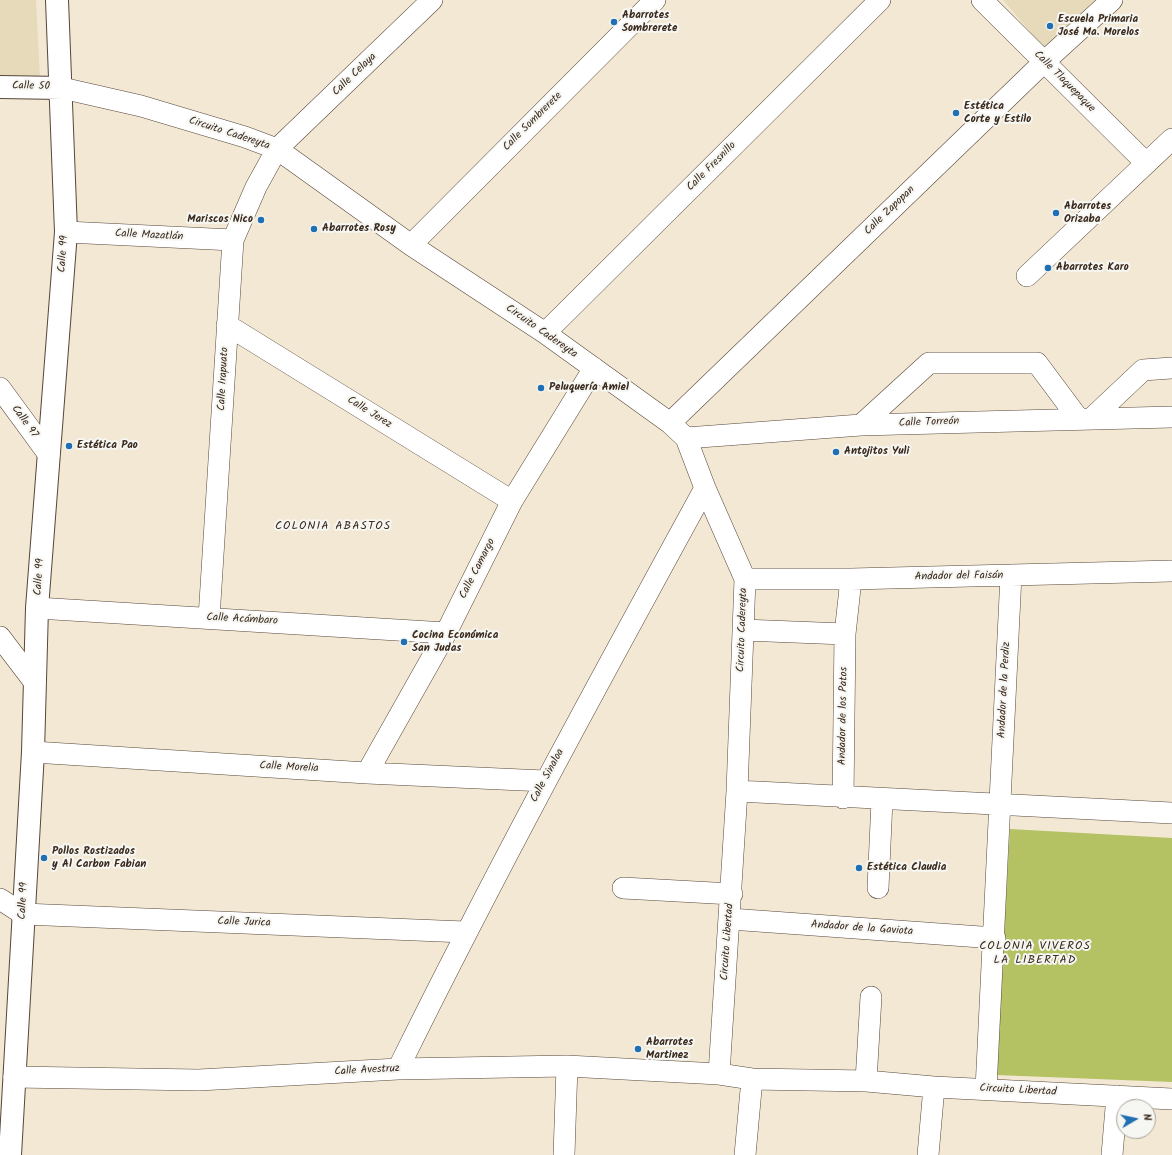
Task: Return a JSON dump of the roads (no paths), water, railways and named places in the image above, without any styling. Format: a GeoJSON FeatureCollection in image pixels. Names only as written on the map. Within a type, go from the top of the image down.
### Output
{"type":"FeatureCollection","features":[{"type":"Feature","properties":{"kind":"street","name":"Calle 99"},"geometry":{"type":"LineString","coordinates":[[10,1155],[33,752],[38,608],[66,232],[62,88],[57,0]]}},
{"type":"Feature","properties":{"kind":"street","name":"Calle Celaya"},"geometry":{"type":"LineString","coordinates":[[277,149],[432,0]]}},
{"type":"Feature","properties":{"kind":"street","name":"Calle Sombrerete"},"geometry":{"type":"LineString","coordinates":[[411,245],[655,0]]}},
{"type":"Feature","properties":{"kind":"street","name":"Calle Fresnillo"},"geometry":{"type":"LineString","coordinates":[[545,333],[880,0]]}},
{"type":"Feature","properties":{"kind":"street","name":"Calle Tlaquepaque"},"geometry":{"type":"LineString","coordinates":[[982,0],[1146,163]]}},
{"type":"Feature","properties":{"kind":"street","name":"Calle Zapopan"},"geometry":{"type":"LineString","coordinates":[[670,423],[1044,62],[1112,0]]}},
{"type":"Feature","properties":{"kind":"street","name":"Calle 50"},"geometry":{"type":"LineString","coordinates":[[0,87],[62,88]]}},
{"type":"Feature","properties":{"kind":"street","name":"Circuito Cadereyta"},"geometry":{"type":"LineString","coordinates":[[62,88],[141,106],[245,137],[277,149],[411,245],[545,333],[670,423],[686,438],[705,488],[745,579],[738,791]]}},
{"type":"Feature","properties":{"kind":"street"},"geometry":{"type":"LineString","coordinates":[[1027,276],[1172,139]]}},
{"type":"Feature","properties":{"kind":"street","name":"Calle Irapuato"},"geometry":{"type":"LineString","coordinates":[[209,618],[233,240],[256,187],[277,149]]}},
{"type":"Feature","properties":{"kind":"street","name":"Calle Mazatlán"},"geometry":{"type":"LineString","coordinates":[[66,232],[233,240]]}},
{"type":"Feature","properties":{"kind":"street","name":"Calle Jerez"},"geometry":{"type":"LineString","coordinates":[[227,325],[512,501]]}},
{"type":"Feature","properties":{"kind":"street"},"geometry":{"type":"LineString","coordinates":[[861,425],[929,363],[1037,362],[1084,419],[1143,370],[1172,368]]}},
{"type":"Feature","properties":{"kind":"street","name":"Calle Camargo"},"geometry":{"type":"LineString","coordinates":[[366,773],[446,632],[512,501],[594,368]]}},
{"type":"Feature","properties":{"kind":"street","name":"Calle 97"},"geometry":{"type":"LineString","coordinates":[[0,388],[49,455]]}},
{"type":"Feature","properties":{"kind":"street","name":"Calle Torreón"},"geometry":{"type":"LineString","coordinates":[[686,438],[861,425],[1172,416]]}},
{"type":"Feature","properties":{"kind":"street","name":"Calle Sinaloa"},"geometry":{"type":"LineString","coordinates":[[398,1069],[465,932],[544,781],[705,488]]}},
{"type":"Feature","properties":{"kind":"street","name":"Andador del Faisán"},"geometry":{"type":"LineString","coordinates":[[745,579],[851,579],[1172,571]]}},
{"type":"Feature","properties":{"kind":"street","name":"Andador de la Perdiz"},"geometry":{"type":"LineString","coordinates":[[999,805],[1011,575]]}},
{"type":"Feature","properties":{"kind":"street","name":"Andador de los Patos"},"geometry":{"type":"LineString","coordinates":[[843,798],[846,634],[851,579]]}},
{"type":"Feature","properties":{"kind":"street","name":"Calle Acámbaro"},"geometry":{"type":"LineString","coordinates":[[38,608],[446,632]]}},
{"type":"Feature","properties":{"kind":"street"},"geometry":{"type":"LineString","coordinates":[[743,630],[846,634]]}},
{"type":"Feature","properties":{"kind":"street"},"geometry":{"type":"LineString","coordinates":[[0,637],[35,683]]}},
{"type":"Feature","properties":{"kind":"street","name":"Calle Morelia"},"geometry":{"type":"LineString","coordinates":[[33,752],[366,773],[544,781]]}},
{"type":"Feature","properties":{"kind":"street"},"geometry":{"type":"LineString","coordinates":[[738,791],[882,800],[1172,813]]}},
{"type":"Feature","properties":{"kind":"street","name":"Circuito Libertad"},"geometry":{"type":"LineString","coordinates":[[738,791],[719,1074],[752,1079],[866,1082],[934,1087],[1172,1099]]}},
{"type":"Feature","properties":{"kind":"street"},"geometry":{"type":"LineString","coordinates":[[878,888],[882,800]]}},
{"type":"Feature","properties":{"kind":"street"},"geometry":{"type":"LineString","coordinates":[[986,1089],[995,938],[999,805]]}},
{"type":"Feature","properties":{"kind":"street"},"geometry":{"type":"LineString","coordinates":[[623,888],[732,894]]}},
{"type":"Feature","properties":{"kind":"street"},"geometry":{"type":"LineString","coordinates":[[0,898],[23,914]]}},
{"type":"Feature","properties":{"kind":"street","name":"Calle Jurica"},"geometry":{"type":"LineString","coordinates":[[23,914],[465,932]]}},
{"type":"Feature","properties":{"kind":"street","name":"Andador de la Gaviota"},"geometry":{"type":"LineString","coordinates":[[730,919],[995,938]]}},
{"type":"Feature","properties":{"kind":"street"},"geometry":{"type":"LineString","coordinates":[[866,1082],[871,997]]}},
{"type":"Feature","properties":{"kind":"street"},"geometry":{"type":"LineString","coordinates":[[564,1155],[567,1066]]}},
{"type":"Feature","properties":{"kind":"street","name":"Calle Avestruz"},"geometry":{"type":"LineString","coordinates":[[14,1077],[198,1080],[398,1069],[567,1066],[719,1074]]}},
{"type":"Feature","properties":{"kind":"street"},"geometry":{"type":"LineString","coordinates":[[745,1155],[752,1079]]}},
{"type":"Feature","properties":{"kind":"street"},"geometry":{"type":"LineString","coordinates":[[928,1155],[934,1087]]}},
{"type":"Feature","properties":{"kind":"street"},"geometry":{"type":"LineString","coordinates":[[1112,1155],[1117,1096]]}},
{"type":"Feature","properties":{"kind":"place","name":"Abarrotes Sombrerete"},"geometry":{"type":"Point","coordinates":[614,22]}},
{"type":"Feature","properties":{"kind":"place","name":"Escuela Primaria José Ma. Morelos"},"geometry":{"type":"Point","coordinates":[1050,26]}},
{"type":"Feature","properties":{"kind":"place","name":"Estética Corte y Estilo"},"geometry":{"type":"Point","coordinates":[956,113]}},
{"type":"Feature","properties":{"kind":"place","name":"Abarrotes Orizaba"},"geometry":{"type":"Point","coordinates":[1056,213]}},
{"type":"Feature","properties":{"kind":"place","name":"Mariscos Nico"},"geometry":{"type":"Point","coordinates":[261,220]}},
{"type":"Feature","properties":{"kind":"place","name":"Abarrotes Rosy"},"geometry":{"type":"Point","coordinates":[314,229]}},
{"type":"Feature","properties":{"kind":"place","name":"Abarrotes Karo"},"geometry":{"type":"Point","coordinates":[1048,268]}},
{"type":"Feature","properties":{"kind":"place","name":"Peluquería Amiel"},"geometry":{"type":"Point","coordinates":[541,388]}},
{"type":"Feature","properties":{"kind":"place","name":"Estética Pao"},"geometry":{"type":"Point","coordinates":[69,446]}},
{"type":"Feature","properties":{"kind":"place","name":"Antojitos Yuli"},"geometry":{"type":"Point","coordinates":[836,452]}},
{"type":"Feature","properties":{"kind":"place","name":"Cocina Económica San Judas"},"geometry":{"type":"Point","coordinates":[404,642]}},
{"type":"Feature","properties":{"kind":"place","name":"Pollos Rostizados y Al Carbon Fabian"},"geometry":{"type":"Point","coordinates":[44,858]}},
{"type":"Feature","properties":{"kind":"place","name":"Estética Claudia"},"geometry":{"type":"Point","coordinates":[859,868]}},
{"type":"Feature","properties":{"kind":"place","name":"Abarrotes Martinez"},"geometry":{"type":"Point","coordinates":[638,1049]}},
{"type":"Feature","properties":{"kind":"district","name":"COLONIA ABASTOS"},"geometry":{"type":"Point","coordinates":[333,527]}},
{"type":"Feature","properties":{"kind":"district","name":"COLONIA VIVEROS LA LIBERTAD"},"geometry":{"type":"Point","coordinates":[1035,954]}}]}
